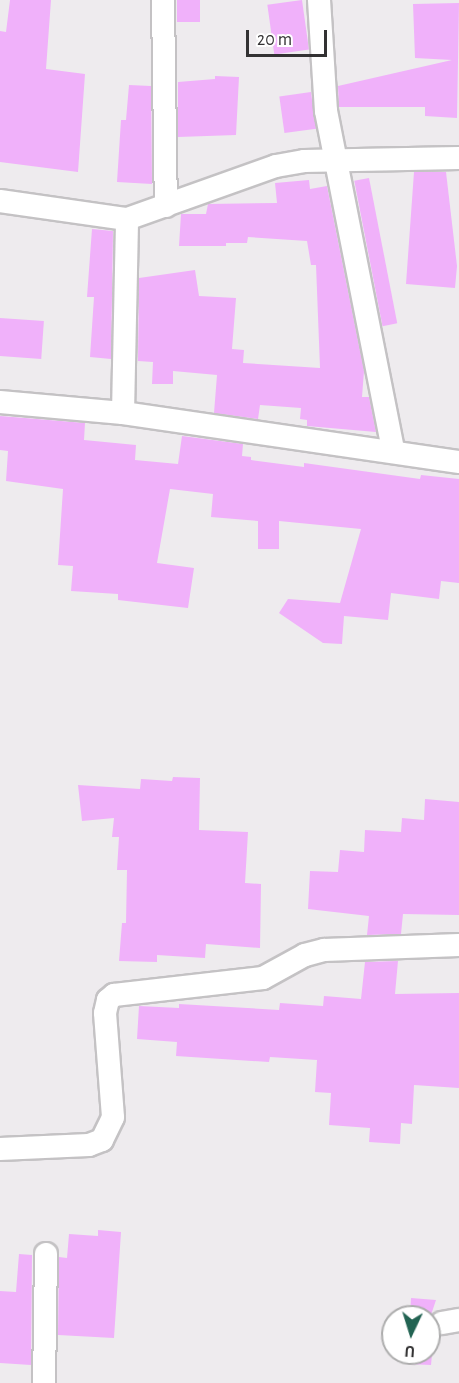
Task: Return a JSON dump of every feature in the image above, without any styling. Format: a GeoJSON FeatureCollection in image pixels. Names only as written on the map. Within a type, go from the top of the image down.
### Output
{"type":"FeatureCollection","features":[{"type":"Feature","properties":{"kind":"street"},"geometry":{"type":"LineString","coordinates":[[163,0],[166,206]]}},
{"type":"Feature","properties":{"kind":"street"},"geometry":{"type":"LineString","coordinates":[[319,0],[326,111],[393,450]]}},
{"type":"Feature","properties":{"kind":"street"},"geometry":{"type":"LineString","coordinates":[[0,201],[127,219],[276,166],[336,159],[459,158]]}},
{"type":"Feature","properties":{"kind":"street"},"geometry":{"type":"LineString","coordinates":[[123,413],[127,219]]}},
{"type":"Feature","properties":{"kind":"street"},"geometry":{"type":"LineString","coordinates":[[0,402],[123,413],[393,450],[459,462]]}},
{"type":"Feature","properties":{"kind":"street"},"geometry":{"type":"LineString","coordinates":[[0,1149],[102,1140],[113,1117],[105,1013],[114,995],[263,978],[305,955],[324,950],[459,945]]}},
{"type":"Feature","properties":{"kind":"street"},"geometry":{"type":"LineString","coordinates":[[44,1383],[46,1254]]}},
{"type":"Feature","properties":{"kind":"building"},"geometry":{"type":"Polygon","coordinates":[[[10,0],[51,0],[46,69],[85,74],[78,172],[0,162],[0,31],[6,32],[10,0]]]}},
{"type":"Feature","properties":{"kind":"building"},"geometry":{"type":"Polygon","coordinates":[[[177,0],[200,0],[200,22],[177,22],[177,0]]]}},
{"type":"Feature","properties":{"kind":"building"},"geometry":{"type":"Polygon","coordinates":[[[302,0],[309,50],[274,54],[267,5],[302,0]]]}},
{"type":"Feature","properties":{"kind":"building"},"geometry":{"type":"Polygon","coordinates":[[[459,3],[457,118],[425,116],[425,107],[339,107],[338,86],[452,60],[415,58],[413,4],[459,3]]]}},
{"type":"Feature","properties":{"kind":"building"},"geometry":{"type":"Polygon","coordinates":[[[215,76],[239,77],[236,135],[178,137],[178,82],[215,79],[215,76]]]}},
{"type":"Feature","properties":{"kind":"building"},"geometry":{"type":"Polygon","coordinates":[[[129,85],[151,86],[152,184],[117,182],[121,120],[126,120],[129,85]]]}},
{"type":"Feature","properties":{"kind":"building"},"geometry":{"type":"Polygon","coordinates":[[[311,92],[316,129],[284,133],[279,96],[311,92]]]}},
{"type":"Feature","properties":{"kind":"building"},"geometry":{"type":"Polygon","coordinates":[[[414,172],[446,172],[457,266],[455,288],[406,284],[414,172]]]}},
{"type":"Feature","properties":{"kind":"building"},"geometry":{"type":"Polygon","coordinates":[[[369,178],[397,323],[383,326],[354,181],[369,178]]]}},
{"type":"Feature","properties":{"kind":"building"},"geometry":{"type":"Polygon","coordinates":[[[309,180],[310,189],[327,186],[364,371],[362,397],[369,397],[376,432],[307,426],[307,420],[300,419],[301,408],[260,405],[258,419],[214,413],[217,375],[173,371],[173,384],[152,384],[153,362],[138,361],[139,278],[195,270],[199,296],[236,298],[232,349],[244,350],[243,363],[320,368],[316,265],[311,265],[307,241],[248,237],[247,243],[226,243],[226,246],[179,246],[181,214],[206,214],[208,204],[277,203],[275,183],[309,180]]]}},
{"type":"Feature","properties":{"kind":"building"},"geometry":{"type":"Polygon","coordinates":[[[92,229],[113,231],[111,359],[90,357],[94,297],[87,297],[92,229]]]}},
{"type":"Feature","properties":{"kind":"building"},"geometry":{"type":"Polygon","coordinates":[[[0,318],[44,321],[41,359],[0,356],[0,318]]]}},
{"type":"Feature","properties":{"kind":"building"},"geometry":{"type":"Polygon","coordinates":[[[0,416],[85,423],[84,440],[136,445],[135,460],[178,464],[182,436],[243,444],[242,456],[251,457],[251,460],[304,467],[304,463],[420,479],[421,475],[459,479],[459,583],[441,581],[439,599],[391,593],[388,620],[344,616],[342,644],[323,643],[279,613],[288,599],[340,603],[361,529],[279,521],[279,549],[258,549],[258,521],[211,517],[213,494],[170,489],[157,563],[194,568],[188,608],[118,600],[118,594],[71,591],[73,566],[58,565],[63,489],[6,481],[8,451],[0,450],[0,416]]]}},
{"type":"Feature","properties":{"kind":"building"},"geometry":{"type":"Polygon","coordinates":[[[173,777],[200,778],[199,830],[248,832],[245,883],[261,884],[260,948],[206,944],[205,958],[157,955],[157,962],[119,961],[122,923],[126,923],[127,870],[117,870],[119,837],[112,837],[114,818],[82,821],[78,785],[140,789],[141,779],[172,781],[173,777]]]}},
{"type":"Feature","properties":{"kind":"building"},"geometry":{"type":"Polygon","coordinates":[[[425,799],[459,802],[459,915],[403,914],[401,934],[367,935],[369,916],[308,909],[310,871],[338,872],[340,850],[364,852],[365,830],[401,832],[402,818],[424,820],[425,799]]]}},
{"type":"Feature","properties":{"kind":"building"},"geometry":{"type":"Polygon","coordinates":[[[398,961],[395,994],[459,993],[459,1088],[414,1085],[412,1124],[401,1123],[400,1144],[369,1142],[370,1128],[329,1125],[331,1093],[315,1092],[317,1060],[270,1057],[269,1062],[176,1056],[177,1042],[137,1039],[139,1006],[179,1008],[179,1004],[279,1010],[280,1003],[323,1006],[324,996],[361,999],[365,962],[398,961]]]}},
{"type":"Feature","properties":{"kind":"building"},"geometry":{"type":"Polygon","coordinates":[[[98,1230],[121,1232],[114,1338],[58,1335],[59,1257],[67,1258],[69,1234],[98,1236],[98,1230]]]}},
{"type":"Feature","properties":{"kind":"building"},"geometry":{"type":"Polygon","coordinates":[[[19,1254],[32,1255],[31,1365],[0,1363],[0,1291],[16,1292],[19,1254]]]}},
{"type":"Feature","properties":{"kind":"building"},"geometry":{"type":"Polygon","coordinates":[[[411,1298],[436,1300],[434,1305],[411,1305],[411,1298]]]}}]}
